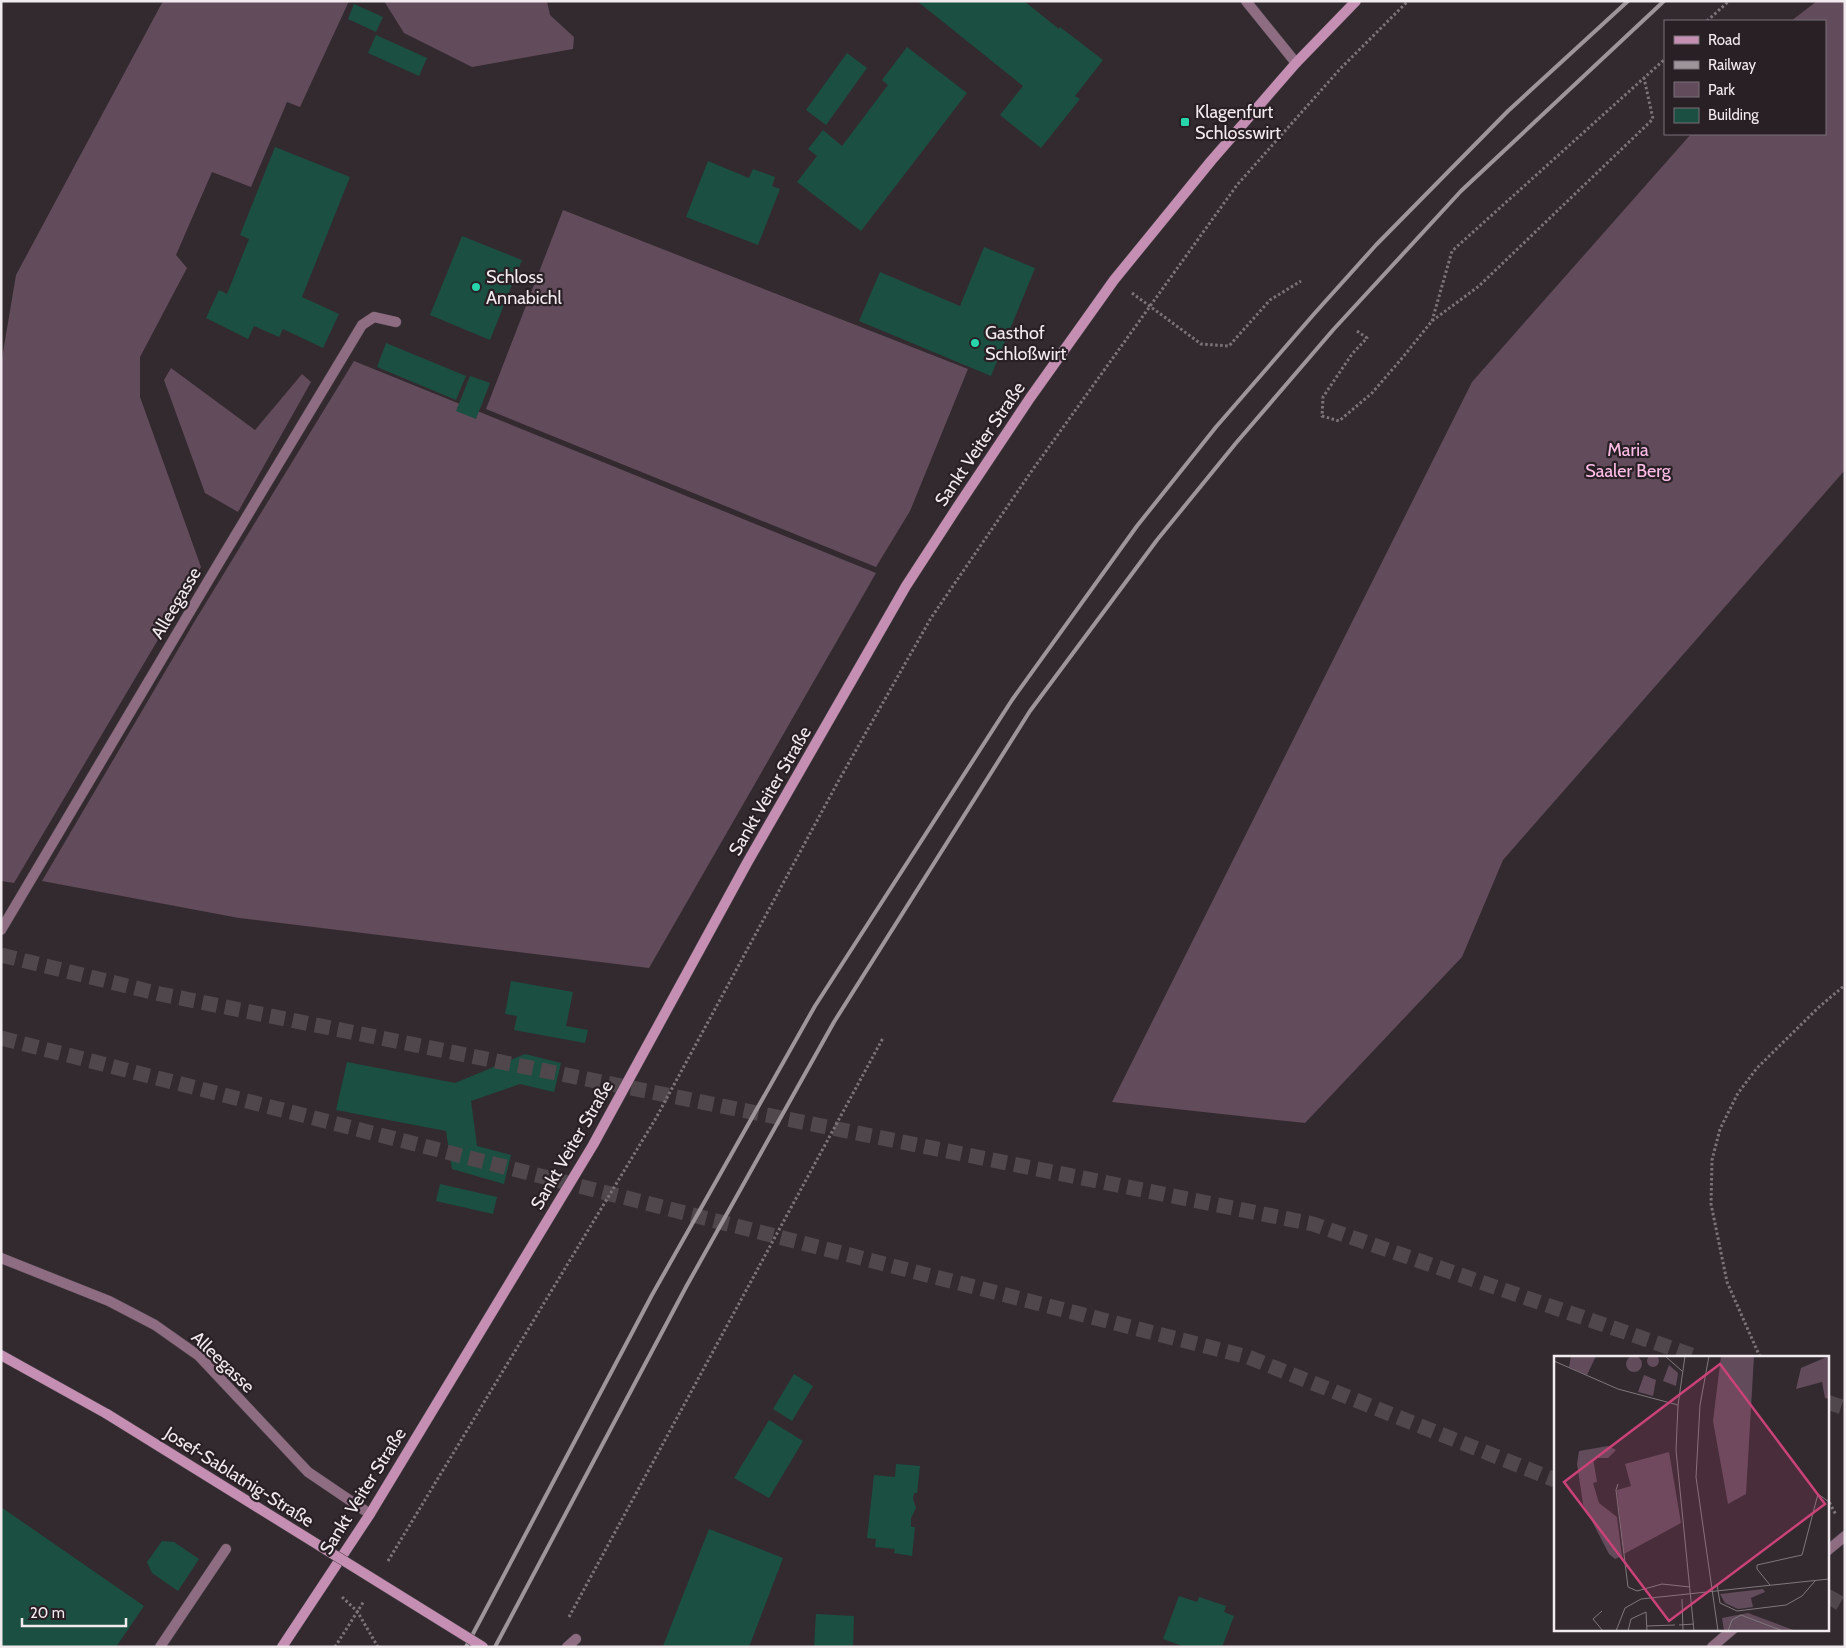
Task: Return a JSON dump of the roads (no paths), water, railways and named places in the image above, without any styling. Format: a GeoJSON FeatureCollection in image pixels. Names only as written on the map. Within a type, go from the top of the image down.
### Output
{"type":"FeatureCollection","features":[{"type":"Feature","properties":{"kind":"main road","name":"Sankt Veiter Straße"},"geometry":{"type":"LineString","coordinates":[[282,1647],[370,1514],[593,1145],[747,863],[906,586],[1030,398],[1114,280],[1211,161],[1296,63],[1356,1]]}},
{"type":"Feature","properties":{"kind":"main road","name":"Josef-Sablatnig-Straße"},"geometry":{"type":"LineString","coordinates":[[1,1355],[107,1414],[483,1647]]}},
{"type":"Feature","properties":{"kind":"street"},"geometry":{"type":"LineString","coordinates":[[1246,1],[1296,63]]}},
{"type":"Feature","properties":{"kind":"street","name":"Alleegasse"},"geometry":{"type":"LineString","coordinates":[[1,930],[358,331],[362,325],[374,317],[396,322]]}},
{"type":"Feature","properties":{"kind":"street","name":"Alleegasse"},"geometry":{"type":"LineString","coordinates":[[1,1258],[109,1301],[155,1325],[199,1356],[308,1472],[370,1514]]}},
{"type":"Feature","properties":{"kind":"street"},"geometry":{"type":"LineString","coordinates":[[1828,1550],[1845,1536]]}},
{"type":"Feature","properties":{"kind":"street"},"geometry":{"type":"LineString","coordinates":[[160,1647],[226,1549]]}},
{"type":"Feature","properties":{"kind":"street"},"geometry":{"type":"LineString","coordinates":[[1712,1647],[1732,1630]]}},
{"type":"Feature","properties":{"kind":"street"},"geometry":{"type":"LineString","coordinates":[[567,1647],[576,1639]]}},
{"type":"Feature","properties":{"kind":"tunnel"},"geometry":{"type":"LineString","coordinates":[[1,955],[160,994],[1313,1224],[1694,1356]]}},
{"type":"Feature","properties":{"kind":"tunnel"},"geometry":{"type":"LineString","coordinates":[[1,1038],[1248,1357],[1554,1480]]}},
{"type":"Feature","properties":{"kind":"tunnel"},"geometry":{"type":"LineString","coordinates":[[1828,1402],[1845,1408]]}},
{"type":"Feature","properties":{"kind":"tunnel"},"geometry":{"type":"LineString","coordinates":[[1828,1597],[1845,1606]]}},
{"type":"Feature","properties":{"kind":"railway"},"geometry":{"type":"LineString","coordinates":[[466,1647],[652,1295],[815,1006],[1012,700],[1137,526],[1216,427],[1314,314],[1376,245],[1508,111],[1628,1]]}},
{"type":"Feature","properties":{"kind":"railway"},"geometry":{"type":"LineString","coordinates":[[495,1647],[686,1287],[834,1022],[1030,711],[1157,540],[1236,443],[1333,330],[1461,191],[1664,1]]}},
{"type":"Feature","properties":{"kind":"place","name":"Klagenfurt Schlosswirt"},"geometry":{"type":"Point","coordinates":[1185,122]}},
{"type":"Feature","properties":{"kind":"place","name":"Schloss Annabichl"},"geometry":{"type":"Point","coordinates":[476,287]}},
{"type":"Feature","properties":{"kind":"place","name":"Gasthof Schloßwirt"},"geometry":{"type":"Point","coordinates":[975,343]}},
{"type":"Feature","properties":{"kind":"park label","name":"Maria Saaler Berg"},"geometry":{"type":"Point","coordinates":[1628,460]}}]}
